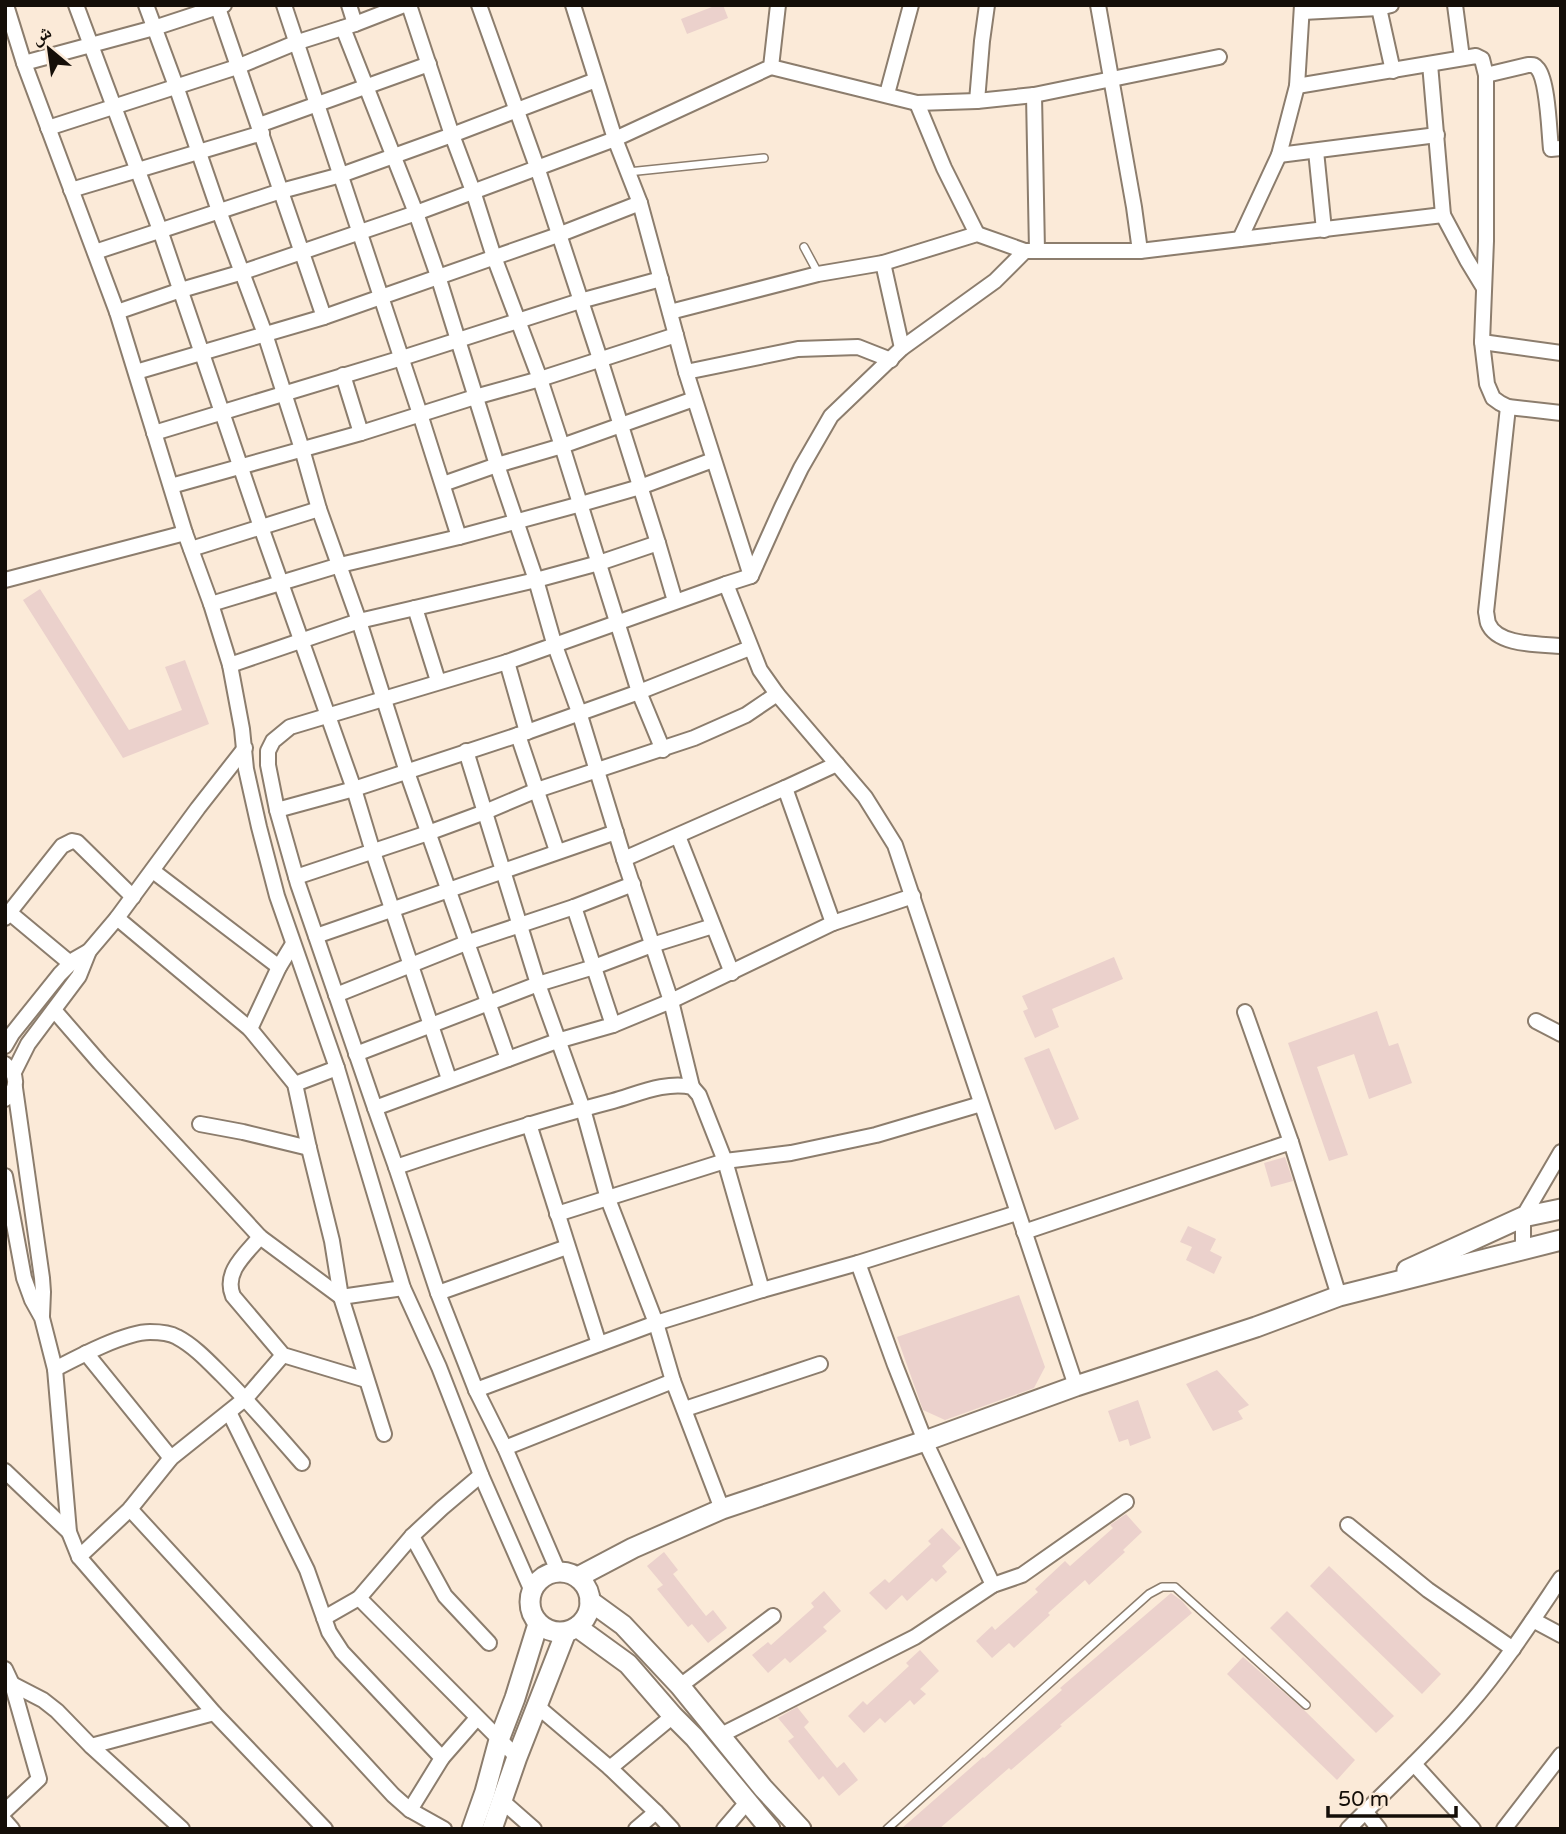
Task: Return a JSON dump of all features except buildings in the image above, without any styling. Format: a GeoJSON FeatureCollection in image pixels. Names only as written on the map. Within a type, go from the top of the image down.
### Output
{"type":"FeatureCollection","features":[{"type":"Feature","properties":{"kind":"street"},"geometry":{"type":"LineString","coordinates":[[76,5],[160,230],[261,527],[355,789],[373,852],[449,1079]]}},
{"type":"Feature","properties":{"kind":"street"},"geometry":{"type":"LineString","coordinates":[[146,5],[265,334],[319,509],[359,621],[407,772],[508,1059]]}},
{"type":"Feature","properties":{"kind":"street"},"geometry":{"type":"LineString","coordinates":[[284,5],[421,414],[458,537]]}},
{"type":"Feature","properties":{"kind":"street"},"geometry":{"type":"LineString","coordinates":[[349,5],[349,26],[367,87],[438,276],[671,1000],[692,1087],[699,1095],[725,1161],[762,1290]]}},
{"type":"Feature","properties":{"kind":"street"},"geometry":{"type":"LineString","coordinates":[[48,128],[237,66],[407,5],[494,257],[540,379],[639,692],[663,750]]}},
{"type":"Feature","properties":{"kind":"street"},"geometry":{"type":"LineString","coordinates":[[479,5],[537,167],[676,601]]}},
{"type":"Feature","properties":{"kind":"street"},"geometry":{"type":"LineString","coordinates":[[573,5],[615,139],[640,202],[694,400],[751,576]]}},
{"type":"Feature","properties":{"kind":"street"},"geometry":{"type":"LineString","coordinates":[[771,67],[778,5]]}},
{"type":"Feature","properties":{"kind":"street"},"geometry":{"type":"LineString","coordinates":[[887,94],[911,5]]}},
{"type":"Feature","properties":{"kind":"street"},"geometry":{"type":"LineString","coordinates":[[977,102],[987,5]]}},
{"type":"Feature","properties":{"kind":"street"},"geometry":{"type":"LineString","coordinates":[[1098,5],[1140,251]]}},
{"type":"Feature","properties":{"kind":"street"},"geometry":{"type":"LineString","coordinates":[[1455,5],[1462,58]]}},
{"type":"Feature","properties":{"kind":"street"},"geometry":{"type":"LineString","coordinates":[[7,6],[9,29],[117,312],[230,665],[245,748],[246,769],[277,896],[337,1068],[403,1288],[439,1367],[481,1475],[531,1589],[529,1605],[538,1624],[549,1631],[571,1630],[628,1664],[694,1737],[770,1829]]}},
{"type":"Feature","properties":{"kind":"street"},"geometry":{"type":"LineString","coordinates":[[23,63],[154,28],[220,6],[237,66],[324,317]]}},
{"type":"Feature","properties":{"kind":"street"},"geometry":{"type":"LineString","coordinates":[[1240,239],[1279,155],[1297,86],[1302,9],[1385,6],[1393,71]]}},
{"type":"Feature","properties":{"kind":"street"},"geometry":{"type":"LineString","coordinates":[[117,312],[416,213],[615,139],[771,67],[917,103],[977,102],[1034,95],[1219,57]]}},
{"type":"Feature","properties":{"kind":"street"},"geometry":{"type":"LineString","coordinates":[[1297,86],[1480,57],[1486,75],[1485,289],[1482,342],[1487,384],[1493,398],[1508,407],[1561,412]]}},
{"type":"Feature","properties":{"kind":"street"},"geometry":{"type":"LineString","coordinates":[[71,190],[199,151],[260,129],[316,104],[429,64]]}},
{"type":"Feature","properties":{"kind":"street"},"geometry":{"type":"LineString","coordinates":[[1430,64],[1443,215],[1466,260],[1485,289]]}},
{"type":"Feature","properties":{"kind":"street"},"geometry":{"type":"LineString","coordinates":[[1486,75],[1528,65],[1538,68],[1544,83],[1551,149],[1561,148]]}},
{"type":"Feature","properties":{"kind":"street"},"geometry":{"type":"LineString","coordinates":[[95,252],[281,191],[341,175],[596,80]]}},
{"type":"Feature","properties":{"kind":"street"},"geometry":{"type":"LineString","coordinates":[[558,1571],[505,1447],[477,1390],[438,1293],[296,877],[277,810],[268,765],[268,751],[273,741],[290,727],[507,662],[554,643],[751,576],[782,507],[831,416],[902,348],[995,281],[1031,251],[1034,95]]}},
{"type":"Feature","properties":{"kind":"street"},"geometry":{"type":"LineString","coordinates":[[917,103],[944,168],[977,234]]}},
{"type":"Feature","properties":{"kind":"street"},"geometry":{"type":"LineString","coordinates":[[1279,155],[1437,135]]}},
{"type":"Feature","properties":{"kind":"street"},"geometry":{"type":"LineString","coordinates":[[1316,151],[1324,230]]}},
{"type":"Feature","properties":{"kind":"street"},"geometry":{"type":"LineString","coordinates":[[136,372],[381,298],[640,202]]}},
{"type":"Feature","properties":{"kind":"street"},"geometry":{"type":"LineString","coordinates":[[670,312],[818,274],[883,263],[977,234],[1031,251],[1140,251],[1443,215]]}},
{"type":"Feature","properties":{"kind":"street"},"geometry":{"type":"LineString","coordinates":[[883,263],[902,348]]}},
{"type":"Feature","properties":{"kind":"street"},"geometry":{"type":"LineString","coordinates":[[154,433],[580,301],[661,279]]}},
{"type":"Feature","properties":{"kind":"street"},"geometry":{"type":"LineString","coordinates":[[171,486],[361,433],[676,335]]}},
{"type":"Feature","properties":{"kind":"street"},"geometry":{"type":"LineString","coordinates":[[1482,342],[1561,353]]}},
{"type":"Feature","properties":{"kind":"street"},"geometry":{"type":"LineString","coordinates":[[686,372],[798,349],[858,346],[891,360]]}},
{"type":"Feature","properties":{"kind":"street"},"geometry":{"type":"LineString","coordinates":[[344,375],[361,433]]}},
{"type":"Feature","properties":{"kind":"street"},"geometry":{"type":"LineString","coordinates":[[443,484],[694,400]]}},
{"type":"Feature","properties":{"kind":"street"},"geometry":{"type":"LineString","coordinates":[[1508,407],[1486,612],[1489,625],[1500,637],[1511,641],[1561,646]]}},
{"type":"Feature","properties":{"kind":"street"},"geometry":{"type":"LineString","coordinates":[[211,604],[340,565],[581,505],[713,460]]}},
{"type":"Feature","properties":{"kind":"street"},"geometry":{"type":"LineString","coordinates":[[191,549],[319,509]]}},
{"type":"Feature","properties":{"kind":"street"},"geometry":{"type":"LineString","coordinates":[[5,580],[186,533]]}},
{"type":"Feature","properties":{"kind":"street"},"geometry":{"type":"LineString","coordinates":[[230,665],[359,621],[536,580],[599,563],[657,543]]}},
{"type":"Feature","properties":{"kind":"street"},"geometry":{"type":"LineString","coordinates":[[726,584],[760,670],[777,694],[865,797],[895,845],[1076,1386]]}},
{"type":"Feature","properties":{"kind":"street"},"geometry":{"type":"LineString","coordinates":[[415,608],[438,681]]}},
{"type":"Feature","properties":{"kind":"street"},"geometry":{"type":"LineString","coordinates":[[277,810],[355,789],[522,733],[639,692],[750,648]]}},
{"type":"Feature","properties":{"kind":"street"},"geometry":{"type":"LineString","coordinates":[[507,662],[537,790],[557,851]]}},
{"type":"Feature","properties":{"kind":"street"},"geometry":{"type":"LineString","coordinates":[[296,877],[428,833],[537,790],[663,750],[725,726],[777,694]]}},
{"type":"Feature","properties":{"kind":"street"},"geometry":{"type":"LineString","coordinates":[[5,1046],[70,963],[89,951],[117,918],[245,748]]}},
{"type":"Feature","properties":{"kind":"street"},"geometry":{"type":"LineString","coordinates":[[466,751],[538,984],[583,1109],[608,1199],[656,1323],[673,1381],[722,1509]]}},
{"type":"Feature","properties":{"kind":"street"},"geometry":{"type":"LineString","coordinates":[[624,859],[837,764]]}},
{"type":"Feature","properties":{"kind":"street"},"geometry":{"type":"LineString","coordinates":[[785,788],[833,923]]}},
{"type":"Feature","properties":{"kind":"street"},"geometry":{"type":"LineString","coordinates":[[316,936],[616,832]]}},
{"type":"Feature","properties":{"kind":"street"},"geometry":{"type":"LineString","coordinates":[[678,836],[732,973]]}},
{"type":"Feature","properties":{"kind":"street"},"geometry":{"type":"LineString","coordinates":[[70,963],[7,916],[62,846],[76,842],[133,897]]}},
{"type":"Feature","properties":{"kind":"street"},"geometry":{"type":"LineString","coordinates":[[153,871],[279,967]]}},
{"type":"Feature","properties":{"kind":"street"},"geometry":{"type":"LineString","coordinates":[[336,995],[466,943],[634,884]]}},
{"type":"Feature","properties":{"kind":"street"},"geometry":{"type":"LineString","coordinates":[[374,1108],[557,1041],[613,1025],[732,973],[833,923],[913,896]]}},
{"type":"Feature","properties":{"kind":"street"},"geometry":{"type":"LineString","coordinates":[[574,907],[613,1025]]}},
{"type":"Feature","properties":{"kind":"street"},"geometry":{"type":"LineString","coordinates":[[117,918],[250,1029],[295,1084],[332,1241],[341,1297],[384,1434]]}},
{"type":"Feature","properties":{"kind":"street"},"geometry":{"type":"LineString","coordinates":[[356,1054],[538,984],[713,926]]}},
{"type":"Feature","properties":{"kind":"street"},"geometry":{"type":"LineString","coordinates":[[250,1029],[279,967],[293,944]]}},
{"type":"Feature","properties":{"kind":"street"},"geometry":{"type":"LineString","coordinates":[[42,1318],[42,1278],[10,1093],[9,1068],[79,976],[89,951]]}},
{"type":"Feature","properties":{"kind":"street"},"geometry":{"type":"LineString","coordinates":[[54,1010],[260,1237],[341,1297],[403,1288]]}},
{"type":"Feature","properties":{"kind":"street"},"geometry":{"type":"LineString","coordinates":[[1245,1012],[1291,1142],[1339,1296]]}},
{"type":"Feature","properties":{"kind":"street"},"geometry":{"type":"LineString","coordinates":[[1536,1021],[1561,1034]]}},
{"type":"Feature","properties":{"kind":"street"},"geometry":{"type":"LineString","coordinates":[[295,1084],[337,1068]]}},
{"type":"Feature","properties":{"kind":"street"},"geometry":{"type":"LineString","coordinates":[[397,1167],[583,1109],[672,1085],[692,1087]]}},
{"type":"Feature","properties":{"kind":"street"},"geometry":{"type":"LineString","coordinates":[[557,1214],[725,1161],[791,1153],[876,1135],[981,1104]]}},
{"type":"Feature","properties":{"kind":"street"},"geometry":{"type":"LineString","coordinates":[[200,1124],[309,1148]]}},
{"type":"Feature","properties":{"kind":"street"},"geometry":{"type":"LineString","coordinates":[[529,1124],[599,1344]]}},
{"type":"Feature","properties":{"kind":"street"},"geometry":{"type":"LineString","coordinates":[[1024,1233],[1291,1142]]}},
{"type":"Feature","properties":{"kind":"street"},"geometry":{"type":"LineString","coordinates":[[1522,1249],[1523,1217],[1561,1152]]}},
{"type":"Feature","properties":{"kind":"street"},"geometry":{"type":"LineString","coordinates":[[5,1176],[24,1278],[42,1318],[55,1369],[69,1532],[79,1557],[214,1713],[325,1829]]}},
{"type":"Feature","properties":{"kind":"street"},"geometry":{"type":"LineString","coordinates":[[1362,1291],[1523,1217],[1561,1209]]}},
{"type":"Feature","properties":{"kind":"street"},"geometry":{"type":"LineString","coordinates":[[477,1390],[656,1323],[1017,1213]]}},
{"type":"Feature","properties":{"kind":"street"},"geometry":{"type":"LineString","coordinates":[[260,1237],[232,1271],[229,1287],[233,1296],[284,1355],[366,1380]]}},
{"type":"Feature","properties":{"kind":"street"},"geometry":{"type":"LineString","coordinates":[[578,1577],[633,1548],[722,1509],[925,1441],[1076,1386],[1256,1327],[1339,1296],[1561,1240]]}},
{"type":"Feature","properties":{"kind":"street"},"geometry":{"type":"LineString","coordinates":[[438,1293],[567,1247]]}},
{"type":"Feature","properties":{"kind":"street"},"geometry":{"type":"LineString","coordinates":[[858,1263],[925,1441],[993,1585]]}},
{"type":"Feature","properties":{"kind":"street"},"geometry":{"type":"LineString","coordinates":[[55,1369],[129,1336],[149,1332],[174,1335],[194,1347],[246,1398],[302,1463]]}},
{"type":"Feature","properties":{"kind":"street"},"geometry":{"type":"LineString","coordinates":[[86,1353],[171,1458]]}},
{"type":"Feature","properties":{"kind":"street"},"geometry":{"type":"LineString","coordinates":[[79,1557],[130,1509],[171,1458],[246,1398],[284,1355]]}},
{"type":"Feature","properties":{"kind":"street"},"geometry":{"type":"LineString","coordinates":[[685,1409],[820,1364]]}},
{"type":"Feature","properties":{"kind":"street"},"geometry":{"type":"LineString","coordinates":[[505,1447],[673,1381]]}},
{"type":"Feature","properties":{"kind":"street"},"geometry":{"type":"LineString","coordinates":[[229,1412],[307,1570],[329,1632],[342,1652],[442,1758]]}},
{"type":"Feature","properties":{"kind":"street"},"geometry":{"type":"LineString","coordinates":[[5,1471],[69,1532]]}},
{"type":"Feature","properties":{"kind":"street"},"geometry":{"type":"LineString","coordinates":[[324,1618],[359,1598],[412,1536],[481,1475]]}},
{"type":"Feature","properties":{"kind":"street"},"geometry":{"type":"LineString","coordinates":[[721,1735],[915,1637],[993,1585],[1022,1575],[1126,1502]]}},
{"type":"Feature","properties":{"kind":"street"},"geometry":{"type":"LineString","coordinates":[[130,1509],[393,1795],[410,1810],[444,1829]]}},
{"type":"Feature","properties":{"kind":"street"},"geometry":{"type":"LineString","coordinates":[[1348,1525],[1428,1590],[1513,1649]]}},
{"type":"Feature","properties":{"kind":"street"},"geometry":{"type":"LineString","coordinates":[[412,1536],[445,1597],[489,1643]]}},
{"type":"Feature","properties":{"kind":"street"},"geometry":{"type":"LineString","coordinates":[[492,1829],[537,1706],[571,1630],[587,1616],[590,1601],[587,1588],[578,1577],[569,1573],[558,1571],[542,1576],[531,1589]]}},
{"type":"Feature","properties":{"kind":"street"},"geometry":{"type":"LineString","coordinates":[[1348,1829],[1469,1706],[1513,1649],[1561,1578]]}},
{"type":"Feature","properties":{"kind":"street"},"geometry":{"type":"LineString","coordinates":[[359,1598],[517,1757]]}},
{"type":"Feature","properties":{"kind":"street"},"geometry":{"type":"LineString","coordinates":[[590,1601],[623,1625],[680,1686],[763,1788],[801,1829]]}},
{"type":"Feature","properties":{"kind":"street"},"geometry":{"type":"LineString","coordinates":[[680,1686],[773,1616]]}},
{"type":"Feature","properties":{"kind":"street"},"geometry":{"type":"LineString","coordinates":[[1533,1620],[1561,1635]]}},
{"type":"Feature","properties":{"kind":"street"},"geometry":{"type":"LineString","coordinates":[[472,1829],[538,1624]]}},
{"type":"Feature","properties":{"kind":"street"},"geometry":{"type":"LineString","coordinates":[[5,1669],[12,1684],[39,1779],[5,1811]]}},
{"type":"Feature","properties":{"kind":"street"},"geometry":{"type":"LineString","coordinates":[[12,1684],[43,1700],[57,1711],[91,1746],[182,1829]]}},
{"type":"Feature","properties":{"kind":"street"},"geometry":{"type":"LineString","coordinates":[[537,1706],[610,1768],[672,1829]]}},
{"type":"Feature","properties":{"kind":"street"},"geometry":{"type":"LineString","coordinates":[[91,1746],[214,1713]]}},
{"type":"Feature","properties":{"kind":"street"},"geometry":{"type":"LineString","coordinates":[[610,1768],[673,1716]]}},
{"type":"Feature","properties":{"kind":"street"},"geometry":{"type":"LineString","coordinates":[[410,1810],[442,1758],[477,1718]]}},
{"type":"Feature","properties":{"kind":"street"},"geometry":{"type":"LineString","coordinates":[[1504,1829],[1561,1755]]}},
{"type":"Feature","properties":{"kind":"street"},"geometry":{"type":"LineString","coordinates":[[1414,1764],[1473,1829]]}},
{"type":"Feature","properties":{"kind":"street"},"geometry":{"type":"LineString","coordinates":[[501,1800],[534,1829]]}},
{"type":"Feature","properties":{"kind":"street"},"geometry":{"type":"LineString","coordinates":[[724,1829],[748,1801]]}},
{"type":"Feature","properties":{"kind":"street"},"geometry":{"type":"LineString","coordinates":[[1365,1811],[1379,1829]]}},
{"type":"Feature","properties":{"kind":"street"},"geometry":{"type":"LineString","coordinates":[[636,1829],[656,1812]]}},
{"type":"Feature","properties":{"kind":"street"},"geometry":{"type":"LineString","coordinates":[[5,1821],[12,1829]]}},
{"type":"Feature","properties":{"kind":"lane"},"geometry":{"type":"LineString","coordinates":[[628,172],[764,158]]}},
{"type":"Feature","properties":{"kind":"lane"},"geometry":{"type":"LineString","coordinates":[[804,247],[818,274]]}},
{"type":"Feature","properties":{"kind":"lane"},"geometry":{"type":"LineString","coordinates":[[887,1829],[1149,1594],[1163,1587],[1175,1587],[1306,1705]]}}]}
